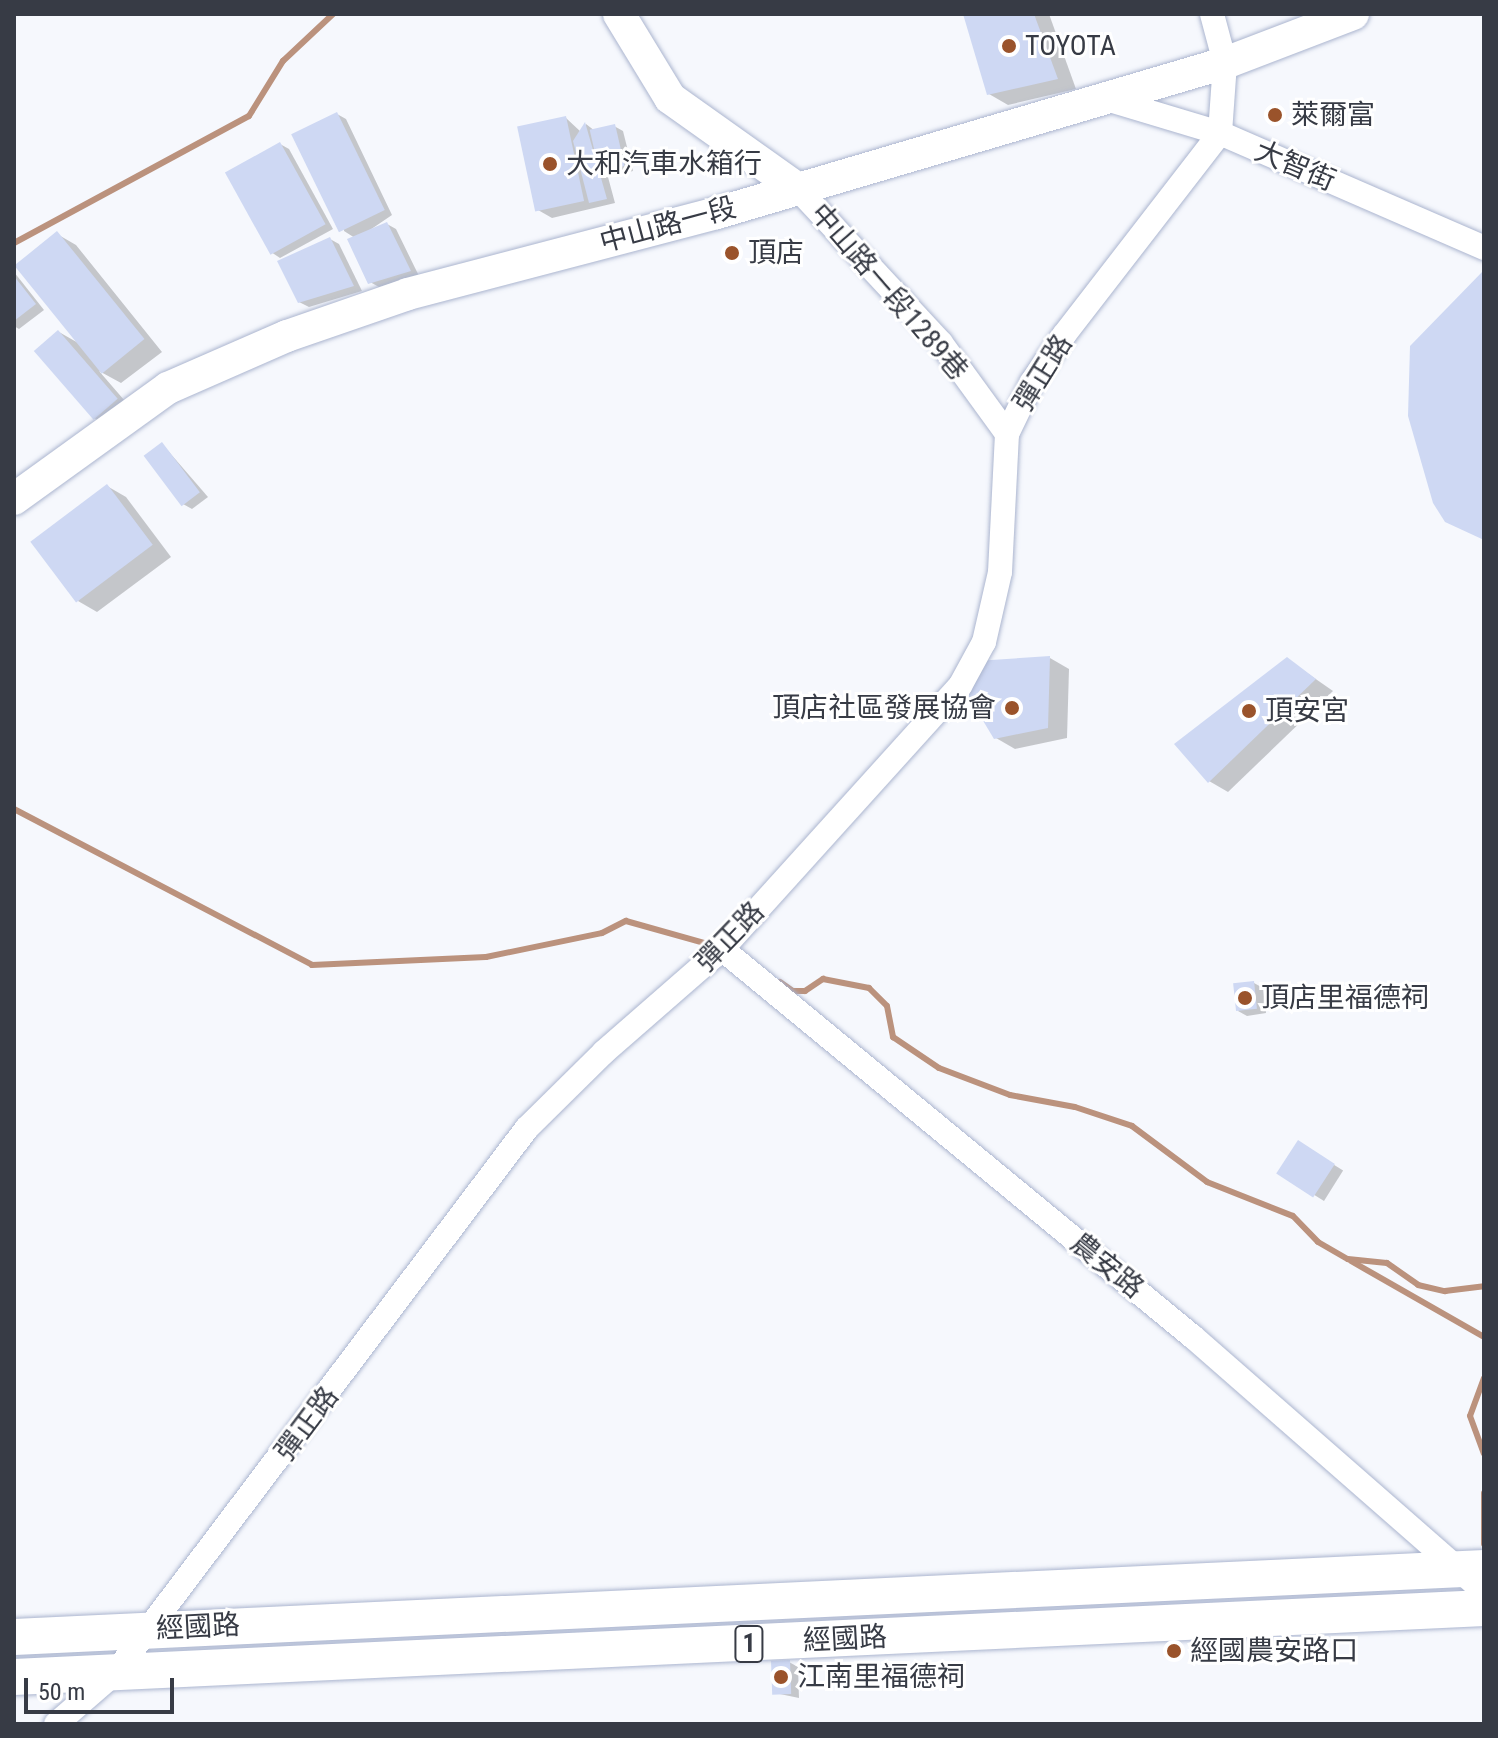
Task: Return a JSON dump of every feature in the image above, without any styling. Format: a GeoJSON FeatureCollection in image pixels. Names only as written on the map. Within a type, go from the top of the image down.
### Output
{"type":"FeatureCollection","features":[{"type":"Feature","properties":{"kind":"main road","name":"經國路"},"geometry":{"type":"LineString","coordinates":[[14,1637],[1476,1576]]}},
{"type":"Feature","properties":{"kind":"main road","name":"經國路"},"geometry":{"type":"LineString","coordinates":[[14,1677],[1484,1608]]}},
{"type":"Feature","properties":{"kind":"street"},"geometry":{"type":"LineString","coordinates":[[619,14],[670,98],[798,189]]}},
{"type":"Feature","properties":{"kind":"street"},"geometry":{"type":"LineString","coordinates":[[1212,14],[1225,63],[1220,133]]}},
{"type":"Feature","properties":{"kind":"street","name":"中山路一段"},"geometry":{"type":"LineString","coordinates":[[14,499],[168,388],[276,340],[408,294],[798,189],[1225,63],[1353,14]]}},
{"type":"Feature","properties":{"kind":"street","name":"大智街"},"geometry":{"type":"LineString","coordinates":[[1102,98],[1220,133],[1484,248]]}},
{"type":"Feature","properties":{"kind":"street","name":"彈正路"},"geometry":{"type":"LineString","coordinates":[[56,1724],[116,1672],[144,1630],[234,1521],[527,1128],[604,1052],[722,949],[960,686],[984,642],[1000,572],[1007,434],[1032,382],[1064,335],[1220,133]]}},
{"type":"Feature","properties":{"kind":"street","name":"中山路一段1289巷"},"geometry":{"type":"LineString","coordinates":[[798,189],[941,343],[1007,434]]}},
{"type":"Feature","properties":{"kind":"street","name":"農安路"},"geometry":{"type":"LineString","coordinates":[[722,949],[1193,1337],[1476,1576]]}},
{"type":"Feature","properties":{"kind":"building","name":"TOYOTA"},"geometry":{"type":"Polygon","coordinates":[[[963,14],[1034,14],[1058,79],[987,95],[963,14]]]}},
{"type":"Feature","properties":{"kind":"building"},"geometry":{"type":"Polygon","coordinates":[[[337,112],[385,210],[339,232],[291,134],[337,112]]]}},
{"type":"Feature","properties":{"kind":"building","name":"大和汽車水箱行"},"geometry":{"type":"Polygon","coordinates":[[[566,116],[584,201],[535,211],[517,126],[566,116]]]}},
{"type":"Feature","properties":{"kind":"building"},"geometry":{"type":"Polygon","coordinates":[[[585,122],[607,199],[589,203],[573,141],[585,122]]]}},
{"type":"Feature","properties":{"kind":"building"},"geometry":{"type":"Polygon","coordinates":[[[615,124],[625,166],[599,172],[590,130],[615,124]]]}},
{"type":"Feature","properties":{"kind":"building"},"geometry":{"type":"Polygon","coordinates":[[[280,142],[326,224],[270,255],[225,173],[280,142]]]}},
{"type":"Feature","properties":{"kind":"building"},"geometry":{"type":"Polygon","coordinates":[[[387,222],[411,271],[368,284],[347,239],[387,222]]]}},
{"type":"Feature","properties":{"kind":"building"},"geometry":{"type":"Polygon","coordinates":[[[57,231],[144,339],[102,374],[14,266],[57,231]]]}},
{"type":"Feature","properties":{"kind":"building"},"geometry":{"type":"Polygon","coordinates":[[[330,237],[354,286],[298,303],[277,261],[330,237]]]}},
{"type":"Feature","properties":{"kind":"building"},"geometry":{"type":"Polygon","coordinates":[[[1484,270],[1484,540],[1445,522],[1433,503],[1408,416],[1410,346],[1484,270]]]}},
{"type":"Feature","properties":{"kind":"building"},"geometry":{"type":"Polygon","coordinates":[[[14,276],[36,304],[14,321],[14,276]]]}},
{"type":"Feature","properties":{"kind":"building"},"geometry":{"type":"Polygon","coordinates":[[[58,330],[118,399],[94,420],[34,351],[58,330]]]}},
{"type":"Feature","properties":{"kind":"building"},"geometry":{"type":"Polygon","coordinates":[[[162,442],[200,492],[182,506],[144,456],[162,442]]]}},
{"type":"Feature","properties":{"kind":"building"},"geometry":{"type":"Polygon","coordinates":[[[107,484],[153,545],[76,602],[30,542],[107,484]]]}},
{"type":"Feature","properties":{"kind":"building","name":"頂店社區發展協會"},"geometry":{"type":"Polygon","coordinates":[[[1050,656],[1048,728],[994,739],[964,689],[976,661],[1050,656]]]}},
{"type":"Feature","properties":{"kind":"building","name":"頂安宮"},"geometry":{"type":"Polygon","coordinates":[[[1287,657],[1316,679],[1208,783],[1174,744],[1287,657]]]}},
{"type":"Feature","properties":{"kind":"building","name":"頂店里福德祠"},"geometry":{"type":"Polygon","coordinates":[[[1254,981],[1257,1009],[1236,1011],[1233,983],[1254,981]]]}},
{"type":"Feature","properties":{"kind":"building"},"geometry":{"type":"Polygon","coordinates":[[[1298,1140],[1335,1164],[1313,1198],[1276,1174],[1298,1140]]]}},
{"type":"Feature","properties":{"kind":"building","name":"江南里福德祠"},"geometry":{"type":"Polygon","coordinates":[[[790,1660],[791,1694],[772,1695],[771,1661],[790,1660]]]}},
{"type":"Feature","properties":{"kind":"waterway"},"geometry":{"type":"LineString","coordinates":[[14,243],[249,116],[283,61],[333,14]]}},
{"type":"Feature","properties":{"kind":"waterway"},"geometry":{"type":"LineString","coordinates":[[14,809],[312,965],[486,957],[602,933],[626,921],[715,946]]}},
{"type":"Feature","properties":{"kind":"waterway"},"geometry":{"type":"LineString","coordinates":[[780,982],[793,991],[805,991],[823,979],[869,988],[887,1006],[893,1037],[939,1068],[1010,1095],[1075,1107],[1132,1126],[1207,1182],[1293,1216],[1318,1242],[1348,1259],[1387,1263],[1418,1285],[1445,1291],[1484,1286]]}},
{"type":"Feature","properties":{"kind":"waterway"},"geometry":{"type":"LineString","coordinates":[[1351,1261],[1484,1337]]}},
{"type":"Feature","properties":{"kind":"waterway"},"geometry":{"type":"LineString","coordinates":[[1484,1378],[1470,1416],[1484,1454]]}},
{"type":"Feature","properties":{"kind":"waterway"},"geometry":{"type":"LineString","coordinates":[[1484,1493],[1484,1544]]}},
{"type":"Feature","properties":{"kind":"place","name":"TOYOTA"},"geometry":{"type":"Point","coordinates":[1009,46]}},
{"type":"Feature","properties":{"kind":"place","name":"萊爾富"},"geometry":{"type":"Point","coordinates":[1275,115]}},
{"type":"Feature","properties":{"kind":"place","name":"大和汽車水箱行"},"geometry":{"type":"Point","coordinates":[550,164]}},
{"type":"Feature","properties":{"kind":"place","name":"頂店"},"geometry":{"type":"Point","coordinates":[732,253]}},
{"type":"Feature","properties":{"kind":"place","name":"頂店社區發展協會"},"geometry":{"type":"Point","coordinates":[1012,708]}},
{"type":"Feature","properties":{"kind":"place","name":"頂安宮"},"geometry":{"type":"Point","coordinates":[1249,711]}},
{"type":"Feature","properties":{"kind":"place","name":"頂店里福德祠"},"geometry":{"type":"Point","coordinates":[1245,998]}},
{"type":"Feature","properties":{"kind":"place","name":"經國農安路口"},"geometry":{"type":"Point","coordinates":[1174,1651]}},
{"type":"Feature","properties":{"kind":"place","name":"江南里福德祠"},"geometry":{"type":"Point","coordinates":[781,1677]}}]}
